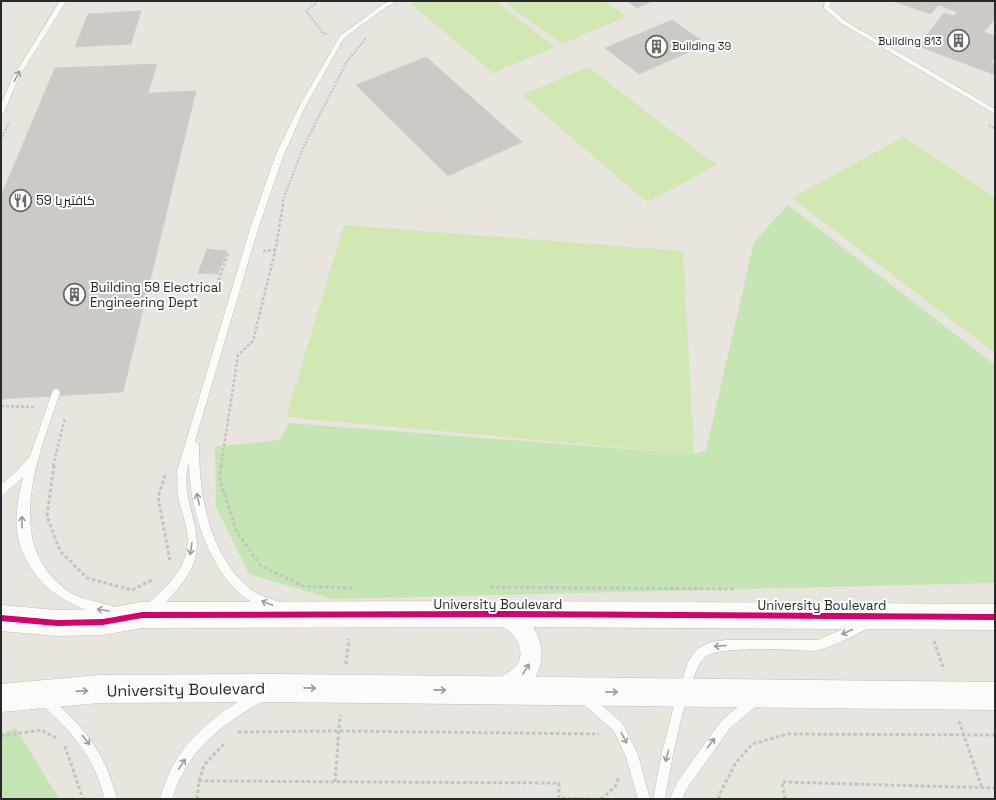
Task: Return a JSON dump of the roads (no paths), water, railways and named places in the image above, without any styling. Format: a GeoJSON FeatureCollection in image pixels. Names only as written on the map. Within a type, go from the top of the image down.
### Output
{"type":"FeatureCollection","features":[{"type":"Feature","properties":{"kind":"street","name":"University Boulevard"},"geometry":{"type":"LineString","coordinates":[[1,618],[56,623],[103,622],[142,615],[318,616],[493,614],[995,617]]}},
{"type":"Feature","properties":{"kind":"street"},"geometry":{"type":"LineString","coordinates":[[493,614],[513,622],[523,630],[530,641],[532,657],[528,668],[518,680],[496,691]]}},
{"type":"Feature","properties":{"kind":"street","name":"University Boulevard"},"geometry":{"type":"LineString","coordinates":[[1,698],[99,689],[274,688],[995,696]]}},
{"type":"Feature","properties":{"kind":"lane"},"geometry":{"type":"LineString","coordinates":[[1,112],[16,77],[62,1]]}},
{"type":"Feature","properties":{"kind":"lane"},"geometry":{"type":"LineString","coordinates":[[56,393],[34,457],[21,510],[22,524],[28,553],[37,569],[54,587],[74,601],[98,609],[142,615],[177,584],[186,571],[191,551],[193,533],[183,497],[182,471],[254,229],[280,154],[303,105],[342,37],[378,10],[395,1]]}},
{"type":"Feature","properties":{"kind":"lane"},"geometry":{"type":"LineString","coordinates":[[828,1],[826,7],[843,22],[995,112]]}},
{"type":"Feature","properties":{"kind":"lane"},"geometry":{"type":"LineString","coordinates":[[195,430],[193,461],[196,488],[205,528],[224,568],[236,582],[252,595],[267,604],[318,616]]}},
{"type":"Feature","properties":{"kind":"lane"},"geometry":{"type":"LineString","coordinates":[[1,490],[22,472],[34,457]]}},
{"type":"Feature","properties":{"kind":"lane"},"geometry":{"type":"LineString","coordinates":[[660,799],[661,781],[690,670],[698,656],[712,647],[726,645],[818,645],[883,616]]}},
{"type":"Feature","properties":{"kind":"lane"},"geometry":{"type":"LineString","coordinates":[[166,799],[179,767],[204,735],[232,713],[274,688]]}},
{"type":"Feature","properties":{"kind":"lane"},"geometry":{"type":"LineString","coordinates":[[577,691],[618,727],[632,755],[644,799]]}},
{"type":"Feature","properties":{"kind":"lane"},"geometry":{"type":"LineString","coordinates":[[676,799],[688,775],[726,724],[763,693]]}},
{"type":"Feature","properties":{"kind":"lane"},"geometry":{"type":"LineString","coordinates":[[38,694],[78,730],[94,750],[105,775],[111,799]]}},
{"type":"Feature","properties":{"kind":"place","name":"Building 813"},"geometry":{"type":"Point","coordinates":[958,41]}},
{"type":"Feature","properties":{"kind":"place","name":"Building 39"},"geometry":{"type":"Point","coordinates":[656,46]}},
{"type":"Feature","properties":{"kind":"place","name":"كافتيريا 59"},"geometry":{"type":"Point","coordinates":[20,200]}},
{"type":"Feature","properties":{"kind":"place","name":"Building 59 Electrical Engineering Dept"},"geometry":{"type":"Point","coordinates":[74,294]}}]}
